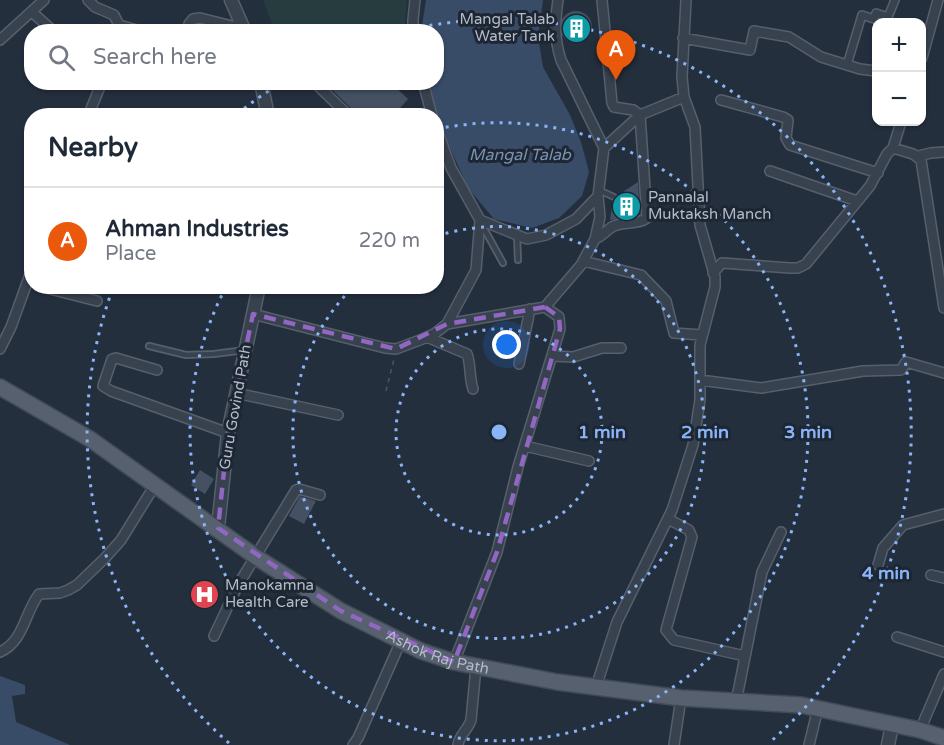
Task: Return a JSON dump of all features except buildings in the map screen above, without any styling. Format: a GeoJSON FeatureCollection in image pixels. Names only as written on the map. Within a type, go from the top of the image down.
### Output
{"type":"FeatureCollection","features":[{"type":"Feature","properties":{"kind":"main road","name":"Ashok Raj Path"},"geometry":{"type":"LineString","coordinates":[[0,387],[90,439],[256,557],[341,611],[422,651],[476,667],[596,687],[681,698],[801,705],[920,730],[944,738]]}},
{"type":"Feature","properties":{"kind":"street"},"geometry":{"type":"LineString","coordinates":[[0,40],[44,0]]}},
{"type":"Feature","properties":{"kind":"street"},"geometry":{"type":"LineString","coordinates":[[88,0],[95,7],[111,13],[119,24]]}},
{"type":"Feature","properties":{"kind":"street"},"geometry":{"type":"LineString","coordinates":[[231,0],[241,24]]}},
{"type":"Feature","properties":{"kind":"street"},"geometry":{"type":"LineString","coordinates":[[413,24],[416,0]]}},
{"type":"Feature","properties":{"kind":"street"},"geometry":{"type":"LineString","coordinates":[[253,314],[396,349],[427,337],[447,324],[545,307],[583,261],[595,240],[600,217],[599,193],[604,148],[561,60],[554,32],[558,0]]}},
{"type":"Feature","properties":{"kind":"street"},"geometry":{"type":"LineString","coordinates":[[602,0],[612,104],[614,107],[633,110],[640,115]]}},
{"type":"Feature","properties":{"kind":"street"},"geometry":{"type":"LineString","coordinates":[[596,687],[617,622],[668,519],[693,445],[700,400],[702,334],[715,287],[700,225],[695,127],[684,97],[681,57],[686,0]]}},
{"type":"Feature","properties":{"kind":"street"},"geometry":{"type":"LineString","coordinates":[[847,65],[862,15],[874,19],[876,13],[888,17],[895,0]]}},
{"type":"Feature","properties":{"kind":"street"},"geometry":{"type":"LineString","coordinates":[[926,41],[938,0]]}},
{"type":"Feature","properties":{"kind":"street"},"geometry":{"type":"LineString","coordinates":[[32,12],[45,24]]}},
{"type":"Feature","properties":{"kind":"street"},"geometry":{"type":"LineString","coordinates":[[114,24],[116,18]]}},
{"type":"Feature","properties":{"kind":"street"},"geometry":{"type":"LineString","coordinates":[[189,24],[193,19],[200,18],[222,24]]}},
{"type":"Feature","properties":{"kind":"street"},"geometry":{"type":"LineString","coordinates":[[683,38],[750,50],[754,31],[762,32],[789,37],[821,57],[872,70]]}},
{"type":"Feature","properties":{"kind":"street"},"geometry":{"type":"LineString","coordinates":[[91,108],[99,90]]}},
{"type":"Feature","properties":{"kind":"street"},"geometry":{"type":"LineString","coordinates":[[263,90],[266,108]]}},
{"type":"Feature","properties":{"kind":"street"},"geometry":{"type":"LineString","coordinates":[[322,90],[341,108]]}},
{"type":"Feature","properties":{"kind":"street"},"geometry":{"type":"LineString","coordinates":[[425,90],[430,108]]}},
{"type":"Feature","properties":{"kind":"street"},"geometry":{"type":"LineString","coordinates":[[604,148],[640,115],[684,97]]}},
{"type":"Feature","properties":{"kind":"street"},"geometry":{"type":"LineString","coordinates":[[721,100],[788,120],[786,138],[790,145],[878,174]]}},
{"type":"Feature","properties":{"kind":"street"},"geometry":{"type":"LineString","coordinates":[[595,240],[615,225],[641,222],[647,218],[640,115]]}},
{"type":"Feature","properties":{"kind":"street"},"geometry":{"type":"LineString","coordinates":[[713,273],[722,263],[790,268],[802,266],[813,258],[878,174],[887,154],[893,148],[900,126]]}},
{"type":"Feature","properties":{"kind":"street"},"geometry":{"type":"LineString","coordinates":[[893,148],[918,156],[944,152]]}},
{"type":"Feature","properties":{"kind":"street"},"geometry":{"type":"LineString","coordinates":[[444,149],[451,168],[480,220],[476,270],[447,324]]}},
{"type":"Feature","properties":{"kind":"street"},"geometry":{"type":"LineString","coordinates":[[918,156],[922,165],[944,308]]}},
{"type":"Feature","properties":{"kind":"street"},"geometry":{"type":"LineString","coordinates":[[770,171],[857,201]]}},
{"type":"Feature","properties":{"kind":"street"},"geometry":{"type":"LineString","coordinates":[[480,220],[527,239],[546,235],[576,219],[599,193]]}},
{"type":"Feature","properties":{"kind":"street"},"geometry":{"type":"LineString","coordinates":[[934,246],[944,247]]}},
{"type":"Feature","properties":{"kind":"street"},"geometry":{"type":"LineString","coordinates":[[583,261],[641,275],[666,301],[674,333],[702,334]]}},
{"type":"Feature","properties":{"kind":"street"},"geometry":{"type":"LineString","coordinates":[[0,350],[25,294]]}},
{"type":"Feature","properties":{"kind":"street"},"geometry":{"type":"LineString","coordinates":[[69,294],[97,301]]}},
{"type":"Feature","properties":{"kind":"street","name":"Guru Govind Path"},"geometry":{"type":"LineString","coordinates":[[218,528],[228,433],[257,294]]}},
{"type":"Feature","properties":{"kind":"street"},"geometry":{"type":"LineString","coordinates":[[454,662],[497,552],[561,322],[545,307]]}},
{"type":"Feature","properties":{"kind":"street"},"geometry":{"type":"LineString","coordinates":[[519,364],[530,309]]}},
{"type":"Feature","properties":{"kind":"street"},"geometry":{"type":"LineString","coordinates":[[427,337],[467,354],[473,389]]}},
{"type":"Feature","properties":{"kind":"street"},"geometry":{"type":"LineString","coordinates":[[552,356],[573,357],[602,348],[621,348]]}},
{"type":"Feature","properties":{"kind":"street"},"geometry":{"type":"LineString","coordinates":[[157,370],[116,358],[112,359],[103,387],[228,433]]}},
{"type":"Feature","properties":{"kind":"street"},"geometry":{"type":"LineString","coordinates":[[700,380],[761,388],[863,371],[901,370],[906,362],[944,373]]}},
{"type":"Feature","properties":{"kind":"street"},"geometry":{"type":"LineString","coordinates":[[236,393],[338,415]]}},
{"type":"Feature","properties":{"kind":"street"},"geometry":{"type":"LineString","coordinates":[[525,446],[589,461]]}},
{"type":"Feature","properties":{"kind":"street"},"geometry":{"type":"LineString","coordinates":[[0,652],[15,643],[39,594],[60,593],[77,585],[114,549],[155,485]]}},
{"type":"Feature","properties":{"kind":"street"},"geometry":{"type":"LineString","coordinates":[[214,636],[231,596],[296,490],[320,495]]}},
{"type":"Feature","properties":{"kind":"street"},"geometry":{"type":"LineString","coordinates":[[878,565],[883,548],[903,525],[944,514]]}},
{"type":"Feature","properties":{"kind":"street"},"geometry":{"type":"LineString","coordinates":[[668,519],[688,530],[692,537],[666,630],[674,640],[745,656]]}},
{"type":"Feature","properties":{"kind":"street"},"geometry":{"type":"LineString","coordinates":[[736,702],[762,572],[781,532]]}},
{"type":"Feature","properties":{"kind":"street"},"geometry":{"type":"LineString","coordinates":[[932,575],[944,578]]}},
{"type":"Feature","properties":{"kind":"street"},"geometry":{"type":"LineString","coordinates":[[897,637],[944,652]]}},
{"type":"Feature","properties":{"kind":"street"},"geometry":{"type":"LineString","coordinates":[[353,745],[401,641]]}},
{"type":"Feature","properties":{"kind":"street"},"geometry":{"type":"LineString","coordinates":[[458,745],[459,738],[469,727],[471,720],[476,667]]}},
{"type":"Feature","properties":{"kind":"street"},"geometry":{"type":"LineString","coordinates":[[920,730],[944,675]]}},
{"type":"Feature","properties":{"kind":"street"},"geometry":{"type":"LineString","coordinates":[[674,745],[681,698]]}},
{"type":"Feature","properties":{"kind":"street"},"geometry":{"type":"LineString","coordinates":[[809,745],[818,708]]}},
{"type":"Feature","properties":{"kind":"street"},"geometry":{"type":"LineString","coordinates":[[888,745],[892,725]]}},
{"type":"Feature","properties":{"kind":"lane"},"geometry":{"type":"LineString","coordinates":[[599,193],[614,197]]}},
{"type":"Feature","properties":{"kind":"lane"},"geometry":{"type":"LineString","coordinates":[[480,220],[503,263]]}},
{"type":"Feature","properties":{"kind":"lane"},"geometry":{"type":"LineString","coordinates":[[518,235],[518,260]]}},
{"type":"Feature","properties":{"kind":"lane"},"geometry":{"type":"LineString","coordinates":[[148,346],[186,355],[245,350]]}},
{"type":"Feature","properties":{"kind":"path"},"geometry":{"type":"LineString","coordinates":[[386,391],[396,349]]}},
{"type":"Feature","properties":{"kind":"highlighted area"},"geometry":{"type":"Polygon","coordinates":[[[545,307],[559,317],[560,329],[497,552],[454,662],[341,611],[218,528],[228,433],[253,314],[396,349],[447,324],[545,307]]]}},
{"type":"Feature","properties":{"kind":"green space"},"geometry":{"type":"Polygon","coordinates":[[[263,0],[407,0],[405,24],[272,24],[263,0]]]}},
{"type":"Feature","properties":{"kind":"water","name":"Mangal Talab"},"geometry":{"type":"Polygon","coordinates":[[[426,0],[543,0],[538,37],[543,67],[570,115],[581,142],[589,172],[582,196],[559,218],[532,228],[494,219],[468,188],[444,134],[444,108],[435,108],[431,90],[444,90],[444,24],[422,24],[426,0]]]}},
{"type":"Feature","properties":{"kind":"water"},"geometry":{"type":"Polygon","coordinates":[[[0,676],[25,685],[25,694],[12,696],[16,722],[70,745],[0,745],[0,676]]]}},
{"type":"Feature","properties":{"kind":"place","name":"Mangal Talab Water Tank"},"geometry":{"type":"Point","coordinates":[576,28]}},
{"type":"Feature","properties":{"kind":"place","name":"Ahman Industries"},"geometry":{"type":"Point","coordinates":[616,80]}},
{"type":"Feature","properties":{"kind":"place","name":"Pannalal Muktaksh Manch"},"geometry":{"type":"Point","coordinates":[627,206]}},
{"type":"Feature","properties":{"kind":"place","name":"Manokamna Health Care"},"geometry":{"type":"Point","coordinates":[204,594]}}]}
